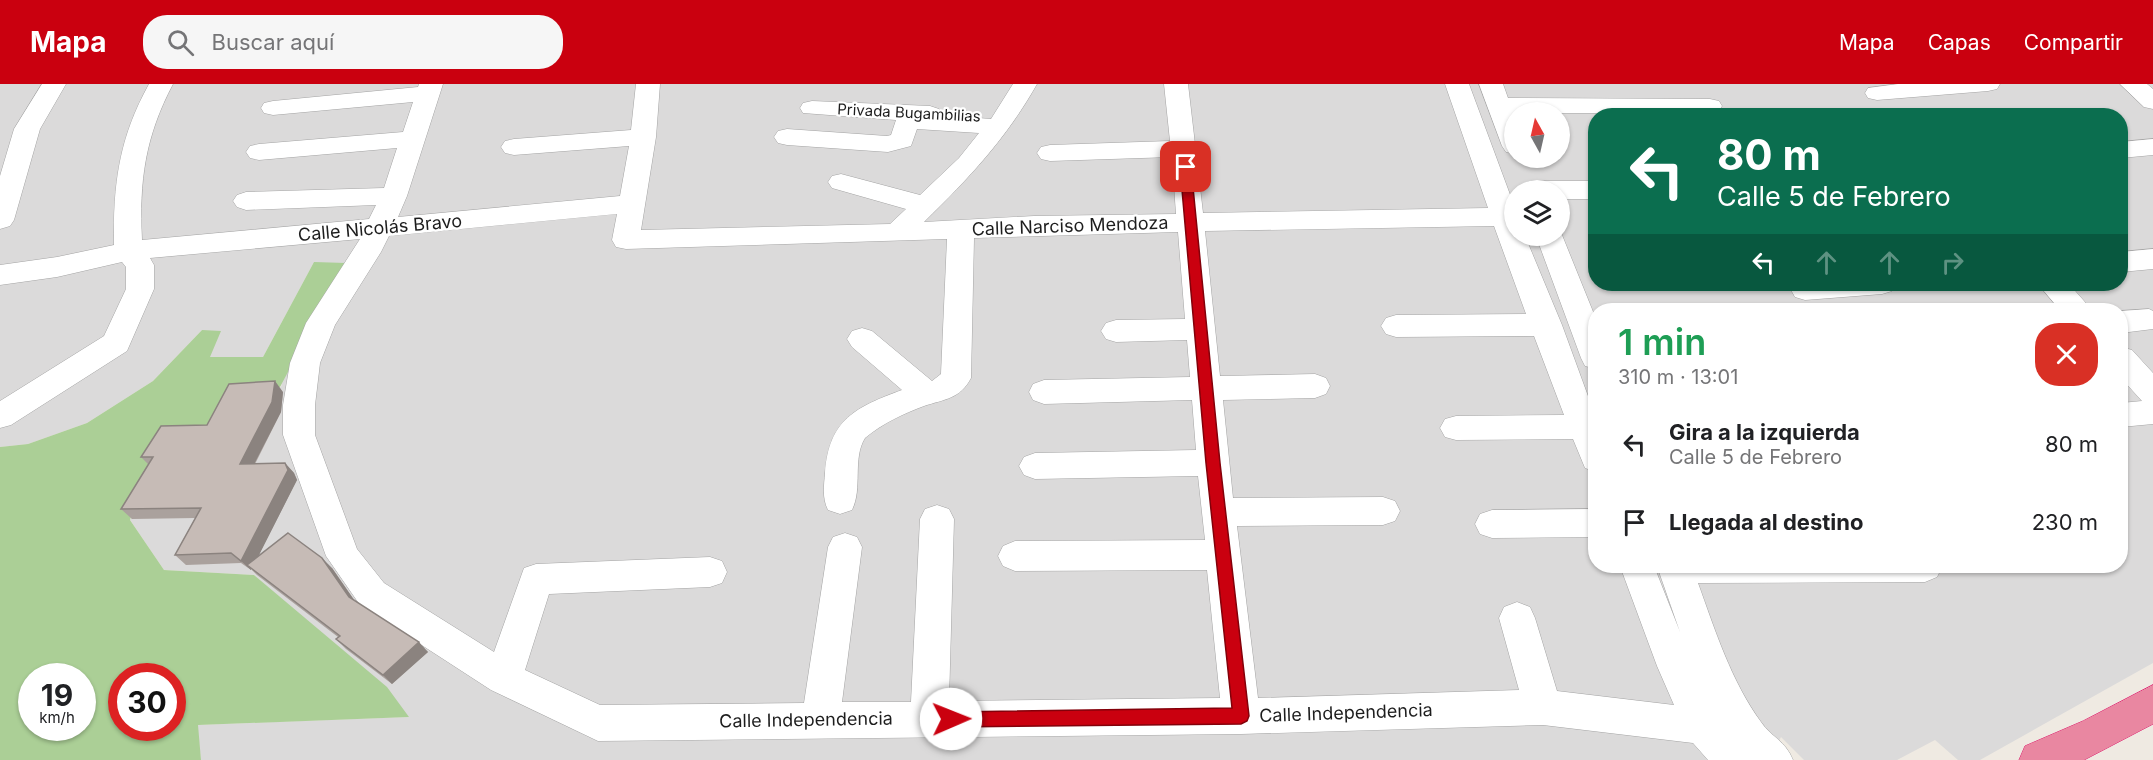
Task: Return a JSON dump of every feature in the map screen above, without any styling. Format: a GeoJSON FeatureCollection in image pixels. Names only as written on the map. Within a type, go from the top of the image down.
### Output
{"type":"FeatureCollection","features":[{"type":"Feature","properties":{"kind":"highway"},"geometry":{"type":"LineString","coordinates":[[2039,760],[2097,734],[2153,703]]}},
{"type":"Feature","properties":{"kind":"street"},"geometry":{"type":"LineString","coordinates":[[0,220],[4,192],[27,129],[54,84]]}},
{"type":"Feature","properties":{"kind":"street"},"geometry":{"type":"LineString","coordinates":[[0,416],[116,343],[140,289],[140,265],[128,251],[127,202],[134,142],[146,110],[161,84]]}},
{"type":"Feature","properties":{"kind":"street"},"geometry":{"type":"LineString","coordinates":[[631,204],[643,137],[648,84]]}},
{"type":"Feature","properties":{"kind":"street"},"geometry":{"type":"LineString","coordinates":[[897,233],[968,164],[1002,122],[1025,84]]}},
{"type":"Feature","properties":{"kind":"street"},"geometry":{"type":"LineString","coordinates":[[1176,84],[1218,512],[1241,716]]}},
{"type":"Feature","properties":{"kind":"street"},"geometry":{"type":"LineString","coordinates":[[1457,84],[1504,202]]}},
{"type":"Feature","properties":{"kind":"street"},"geometry":{"type":"LineString","coordinates":[[1873,88],[1988,84]]}},
{"type":"Feature","properties":{"kind":"street"},"geometry":{"type":"LineString","coordinates":[[2132,84],[2153,102]]}},
{"type":"Feature","properties":{"kind":"street"},"geometry":{"type":"LineString","coordinates":[[273,108],[430,88]]}},
{"type":"Feature","properties":{"kind":"street","name":"Calle Independencia"},"geometry":{"type":"LineString","coordinates":[[430,88],[394,196],[368,252],[321,323],[305,363],[299,405],[299,435],[343,556],[372,594],[504,678],[598,723],[1241,716],[1543,707],[1703,726],[1758,754]]}},
{"type":"Feature","properties":{"kind":"street"},"geometry":{"type":"LineString","coordinates":[[1873,88],[1891,108]]}},
{"type":"Feature","properties":{"kind":"street"},"geometry":{"type":"LineString","coordinates":[[1504,117],[1495,94],[1710,106]]}},
{"type":"Feature","properties":{"kind":"street","name":"Privada Bugambilias"},"geometry":{"type":"LineString","coordinates":[[812,108],[1002,122]]}},
{"type":"Feature","properties":{"kind":"street"},"geometry":{"type":"LineString","coordinates":[[787,137],[888,144],[902,140],[906,124],[911,121],[1002,122]]}},
{"type":"Feature","properties":{"kind":"street"},"geometry":{"type":"LineString","coordinates":[[0,131],[27,129]]}},
{"type":"Feature","properties":{"kind":"street"},"geometry":{"type":"LineString","coordinates":[[514,147],[643,137]]}},
{"type":"Feature","properties":{"kind":"street"},"geometry":{"type":"LineString","coordinates":[[259,152],[414,139]]}},
{"type":"Feature","properties":{"kind":"street"},"geometry":{"type":"LineString","coordinates":[[2128,149],[2153,147]]}},
{"type":"Feature","properties":{"kind":"street"},"geometry":{"type":"LineString","coordinates":[[1050,153],[1184,149]]}},
{"type":"Feature","properties":{"kind":"street"},"geometry":{"type":"LineString","coordinates":[[841,182],[926,205]]}},
{"type":"Feature","properties":{"kind":"street"},"geometry":{"type":"LineString","coordinates":[[1570,190],[1588,190]]}},
{"type":"Feature","properties":{"kind":"street"},"geometry":{"type":"LineString","coordinates":[[246,201],[394,196]]}},
{"type":"Feature","properties":{"kind":"street","name":"Calle Nicolás Bravo"},"geometry":{"type":"LineString","coordinates":[[0,275],[57,267],[128,251],[631,204]]}},
{"type":"Feature","properties":{"kind":"street","name":"Calle Narciso Mendoza"},"geometry":{"type":"LineString","coordinates":[[631,204],[626,240],[897,233],[1034,225],[1504,217]]}},
{"type":"Feature","properties":{"kind":"street"},"geometry":{"type":"LineString","coordinates":[[840,500],[844,454],[850,434],[859,423],[926,393],[935,394],[944,390],[956,378],[961,229]]}},
{"type":"Feature","properties":{"kind":"street"},"geometry":{"type":"LineString","coordinates":[[1519,246],[1588,438]]}},
{"type":"Feature","properties":{"kind":"street"},"geometry":{"type":"LineString","coordinates":[[1554,246],[1588,337]]}},
{"type":"Feature","properties":{"kind":"street"},"geometry":{"type":"LineString","coordinates":[[2128,261],[2153,259]]}},
{"type":"Feature","properties":{"kind":"street"},"geometry":{"type":"LineString","coordinates":[[1531,283],[1568,283]]}},
{"type":"Feature","properties":{"kind":"street"},"geometry":{"type":"LineString","coordinates":[[2059,291],[2071,303]]}},
{"type":"Feature","properties":{"kind":"street"},"geometry":{"type":"LineString","coordinates":[[1396,326],[1547,325]]}},
{"type":"Feature","properties":{"kind":"street"},"geometry":{"type":"LineString","coordinates":[[1116,331],[1200,329]]}},
{"type":"Feature","properties":{"kind":"street"},"geometry":{"type":"LineString","coordinates":[[862,339],[926,393]]}},
{"type":"Feature","properties":{"kind":"street"},"geometry":{"type":"LineString","coordinates":[[2128,366],[2153,393]]}},
{"type":"Feature","properties":{"kind":"street"},"geometry":{"type":"LineString","coordinates":[[1044,392],[1315,386]]}},
{"type":"Feature","properties":{"kind":"street"},"geometry":{"type":"LineString","coordinates":[[2128,414],[2153,412]]}},
{"type":"Feature","properties":{"kind":"street"},"geometry":{"type":"LineString","coordinates":[[1456,428],[1584,427]]}},
{"type":"Feature","properties":{"kind":"street"},"geometry":{"type":"LineString","coordinates":[[1035,466],[1213,463]]}},
{"type":"Feature","properties":{"kind":"street"},"geometry":{"type":"LineString","coordinates":[[1218,512],[1383,511]]}},
{"type":"Feature","properties":{"kind":"street"},"geometry":{"type":"LineString","coordinates":[[929,720],[937,519]]}},
{"type":"Feature","properties":{"kind":"street"},"geometry":{"type":"LineString","coordinates":[[1492,524],[1588,523]]}},
{"type":"Feature","properties":{"kind":"street"},"geometry":{"type":"LineString","coordinates":[[821,720],[845,547]]}},
{"type":"Feature","properties":{"kind":"street"},"geometry":{"type":"LineString","coordinates":[[1016,556],[1223,555]]}},
{"type":"Feature","properties":{"kind":"street"},"geometry":{"type":"LineString","coordinates":[[504,678],[536,579],[710,572]]}},
{"type":"Feature","properties":{"kind":"street"},"geometry":{"type":"LineString","coordinates":[[1640,573],[1675,666],[1703,726]]}},
{"type":"Feature","properties":{"kind":"street"},"geometry":{"type":"LineString","coordinates":[[1676,573],[1711,667],[1758,754]]}},
{"type":"Feature","properties":{"kind":"street"},"geometry":{"type":"LineString","coordinates":[[1517,618],[1543,707]]}},
{"type":"Feature","properties":{"kind":"street"},"geometry":{"type":"LineString","coordinates":[[1675,666],[1711,667]]}},
{"type":"Feature","properties":{"kind":"shaded area"},"geometry":{"type":"Polygon","coordinates":[[[0,84],[2153,84],[2153,663],[1980,760],[1958,760],[1935,740],[1897,760],[1804,760],[1781,737],[1769,760],[201,760],[197,725],[409,717],[254,575],[164,570],[130,520],[143,474],[242,386],[281,387],[314,262],[263,357],[210,357],[202,330],[153,381],[87,423],[28,444],[0,447],[0,84]]]}},
{"type":"Feature","properties":{"kind":"green space"},"geometry":{"type":"Polygon","coordinates":[[[314,262],[346,263],[280,387],[242,386],[212,429],[143,474],[130,520],[164,570],[254,575],[387,687],[409,717],[198,725],[201,760],[0,760],[0,447],[28,444],[87,423],[153,381],[202,330],[221,331],[210,357],[263,357],[314,262]]]}},
{"type":"Feature","properties":{"kind":"building"},"geometry":{"type":"Polygon","coordinates":[[[275,381],[272,402],[240,464],[285,463],[288,470],[241,561],[231,553],[175,555],[201,508],[121,509],[153,457],[141,457],[161,426],[207,425],[229,384],[275,381]]]}},
{"type":"Feature","properties":{"kind":"building"},"geometry":{"type":"Polygon","coordinates":[[[288,533],[322,558],[349,597],[419,642],[383,675],[336,639],[340,636],[247,565],[288,533]]]}},
{"type":"Feature","properties":{"kind":"route"},"geometry":{"type":"LineString","coordinates":[[951,719],[1241,716],[1213,463],[1186,167]]}}]}
